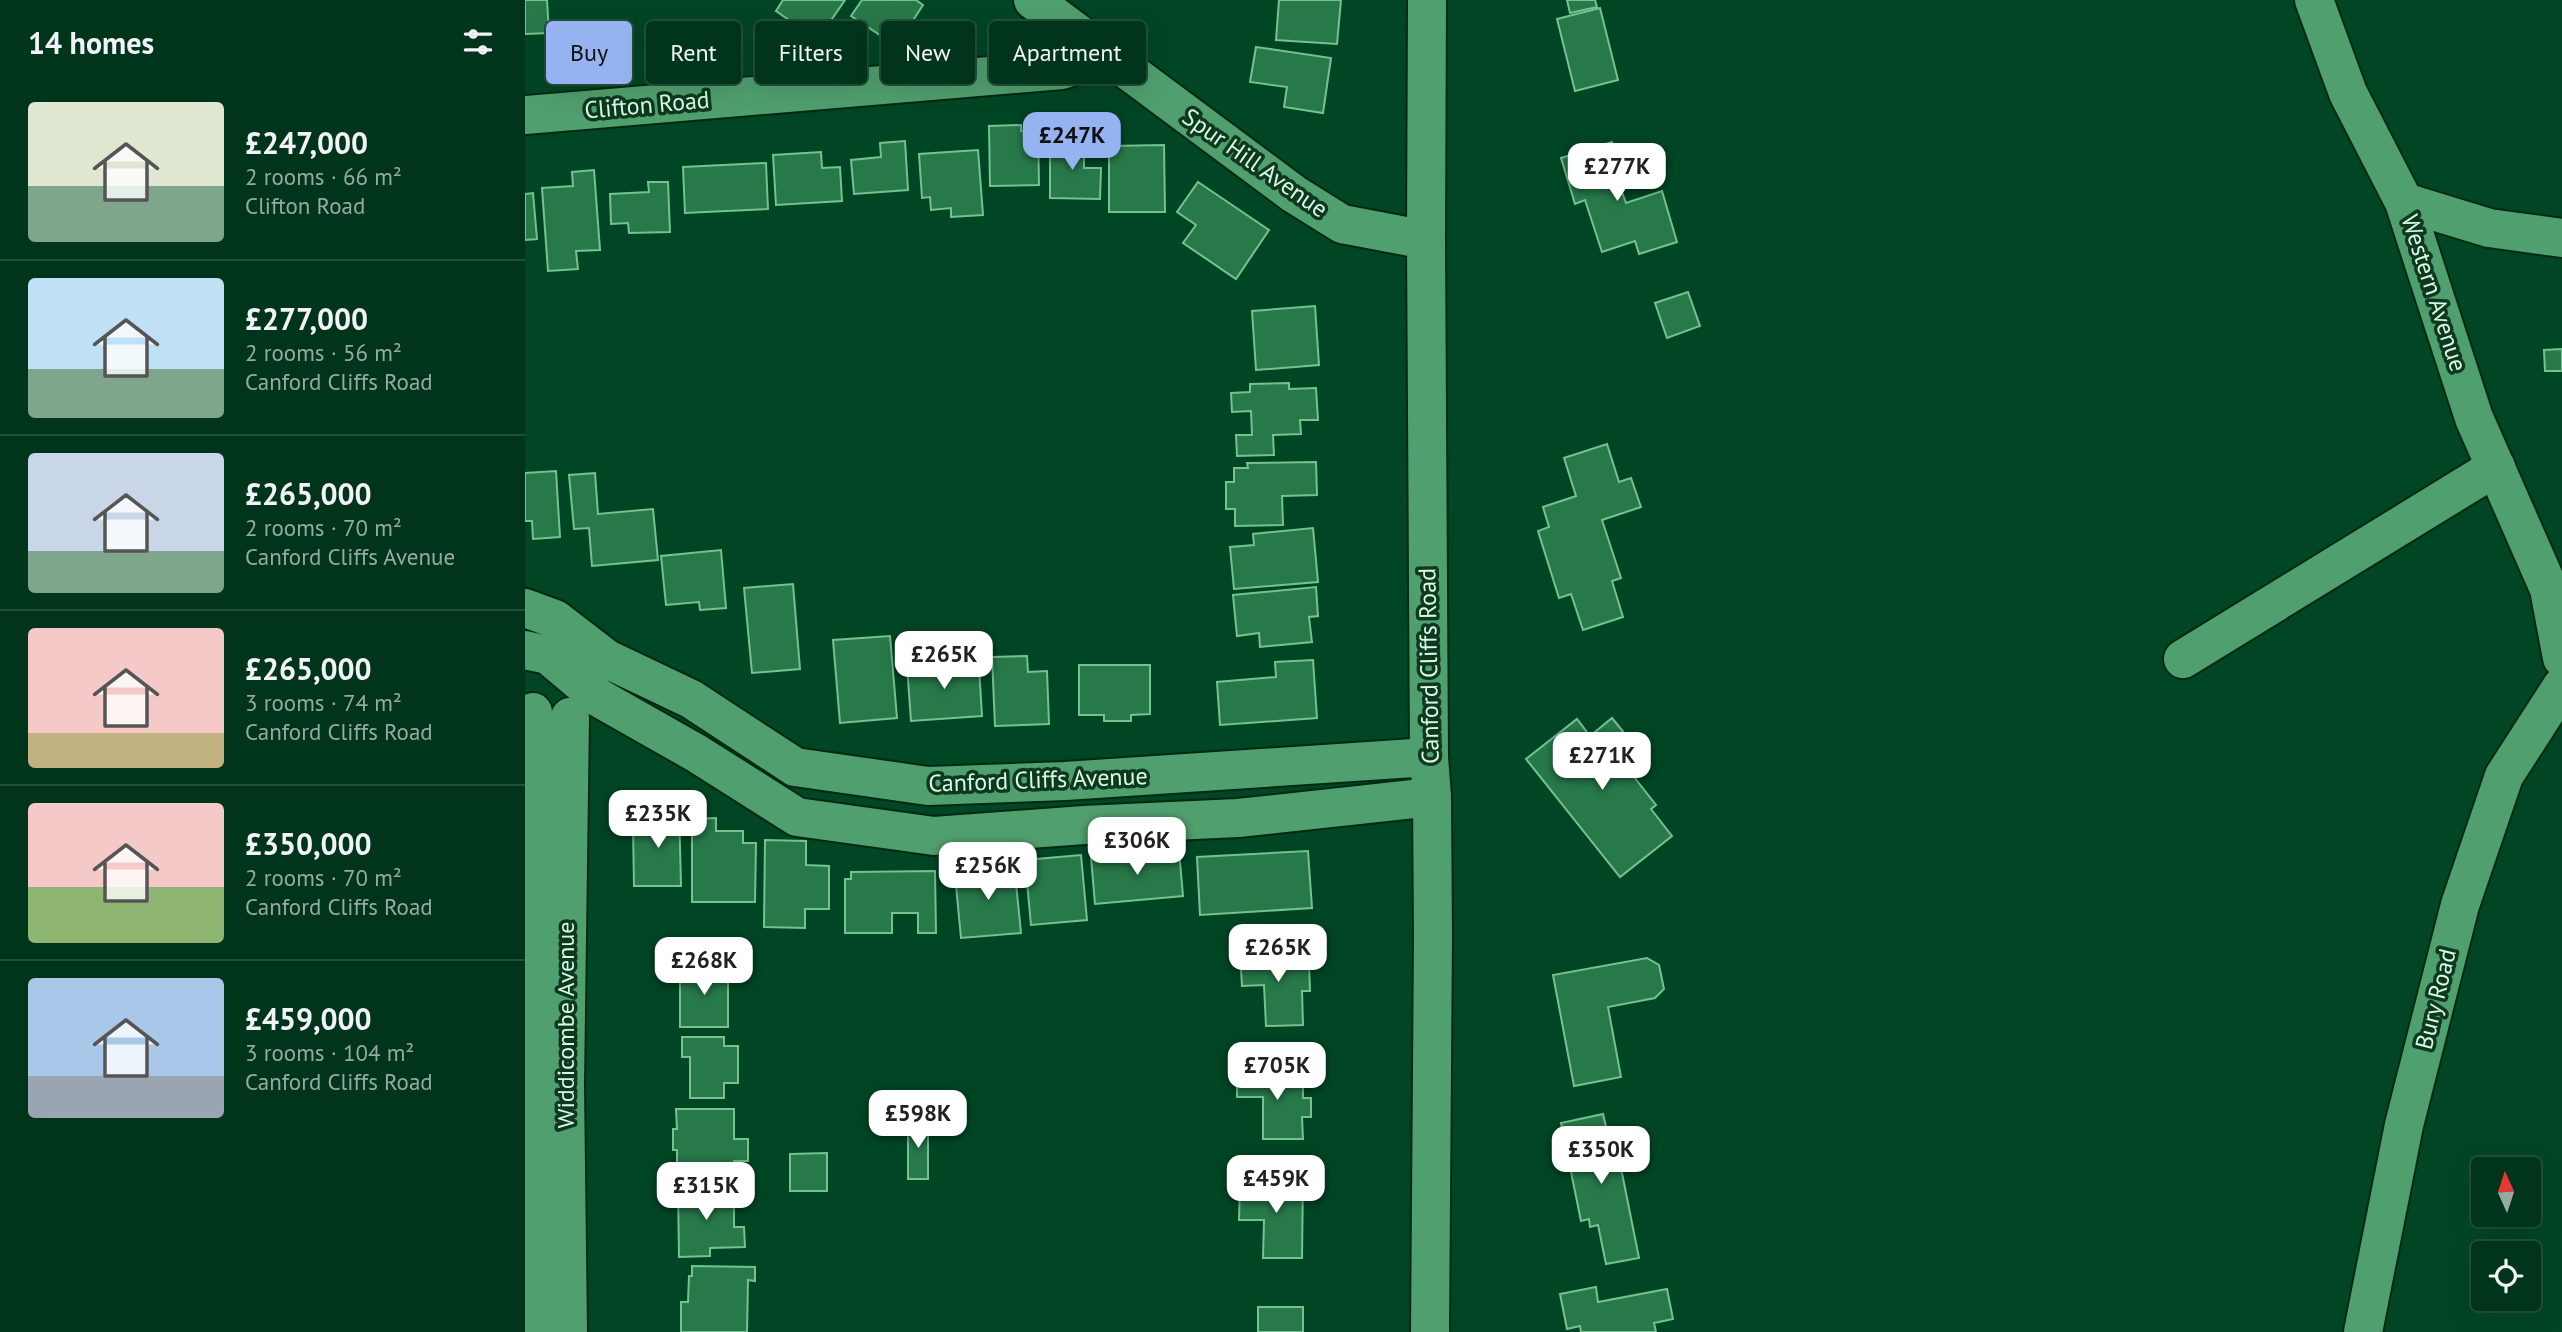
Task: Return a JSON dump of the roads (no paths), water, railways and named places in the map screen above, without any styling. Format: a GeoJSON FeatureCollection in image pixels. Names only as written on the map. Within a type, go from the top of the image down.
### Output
{"type":"FeatureCollection","features":[{"type":"Feature","properties":{"kind":"street","name":"Spur Hill Avenue"},"geometry":{"type":"LineString","coordinates":[[1033,0],[1061,21]]}},
{"type":"Feature","properties":{"kind":"street","name":"Canford Cliffs Road"},"geometry":{"type":"LineString","coordinates":[[1427,0],[1429,757],[1432,797],[1430,1332]]}},
{"type":"Feature","properties":{"kind":"street","name":"Western Avenue"},"geometry":{"type":"LineString","coordinates":[[2314,0],[2348,93],[2404,202],[2474,418],[2496,467],[2555,575]]}},
{"type":"Feature","properties":{"kind":"street","name":"Clifton Road"},"geometry":{"type":"LineString","coordinates":[[525,115],[989,76]]}},
{"type":"Feature","properties":{"kind":"street","name":"Spur Hill Avenue"},"geometry":{"type":"LineString","coordinates":[[1145,84],[1294,194],[1342,224],[1426,240]]}},
{"type":"Feature","properties":{"kind":"street"},"geometry":{"type":"LineString","coordinates":[[2404,202],[2489,228],[2562,238]]}},
{"type":"Feature","properties":{"kind":"street"},"geometry":{"type":"LineString","coordinates":[[2183,659],[2496,467]]}},
{"type":"Feature","properties":{"kind":"street"},"geometry":{"type":"LineString","coordinates":[[2555,575],[2562,657]]}},
{"type":"Feature","properties":{"kind":"street","name":"Canford Cliffs Avenue"},"geometry":{"type":"LineString","coordinates":[[525,608],[555,620],[607,659],[691,699],[795,767],[927,786],[1065,781],[1429,757]]}},
{"type":"Feature","properties":{"kind":"street","name":"Canford Cliffs Avenue"},"geometry":{"type":"LineString","coordinates":[[525,650],[548,655],[557,707],[696,752],[797,817],[934,836],[1084,825],[1238,818],[1432,797]]}},
{"type":"Feature","properties":{"kind":"street","name":"Widdicombe Avenue"},"geometry":{"type":"LineString","coordinates":[[541,1332],[557,707],[607,659]]}},
{"type":"Feature","properties":{"kind":"street","name":"Bury Road"},"geometry":{"type":"LineString","coordinates":[[2363,1332],[2404,1125],[2461,905],[2504,776],[2562,686]]}},
{"type":"Feature","properties":{"kind":"street","name":"Widdicombe Avenue"},"geometry":{"type":"LineString","coordinates":[[557,707],[568,1332]]}}]}
